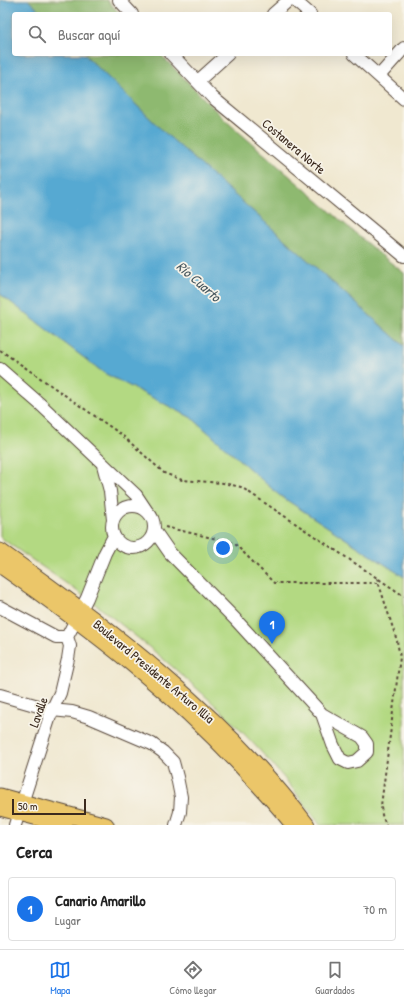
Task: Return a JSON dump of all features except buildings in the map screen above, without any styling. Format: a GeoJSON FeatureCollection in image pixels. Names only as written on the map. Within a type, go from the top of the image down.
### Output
{"type":"FeatureCollection","features":[{"type":"Feature","properties":{"kind":"main road","name":"Boulevard Presidente Arturo Illia"},"geometry":{"type":"LineString","coordinates":[[0,552],[78,615],[205,727],[293,825]]}},
{"type":"Feature","properties":{"kind":"main road","name":"Boulevard Presidente Arturo Illia"},"geometry":{"type":"LineString","coordinates":[[0,565],[78,615],[154,668],[213,719],[273,783],[307,825]]}},
{"type":"Feature","properties":{"kind":"main road"},"geometry":{"type":"LineString","coordinates":[[0,796],[19,813],[106,825]]}},
{"type":"Feature","properties":{"kind":"main road"},"geometry":{"type":"LineString","coordinates":[[0,808],[65,825]]}},
{"type":"Feature","properties":{"kind":"street"},"geometry":{"type":"LineString","coordinates":[[275,12],[288,0]]}},
{"type":"Feature","properties":{"kind":"street"},"geometry":{"type":"LineString","coordinates":[[294,0],[308,12]]}},
{"type":"Feature","properties":{"kind":"street"},"geometry":{"type":"LineString","coordinates":[[379,76],[404,48]]}},
{"type":"Feature","properties":{"kind":"street","name":"Costanera Norte"},"geometry":{"type":"LineString","coordinates":[[173,56],[212,97],[404,256]]}},
{"type":"Feature","properties":{"kind":"street"},"geometry":{"type":"LineString","coordinates":[[198,82],[226,56]]}},
{"type":"Feature","properties":{"kind":"street"},"geometry":{"type":"LineString","coordinates":[[356,56],[404,99]]}},
{"type":"Feature","properties":{"kind":"street"},"geometry":{"type":"LineString","coordinates":[[0,369],[40,404],[136,495],[153,519],[153,532],[144,545],[138,548],[130,548],[105,554]]}},
{"type":"Feature","properties":{"kind":"street"},"geometry":{"type":"LineString","coordinates":[[102,463],[110,491],[113,520],[112,531],[118,542],[130,548]]}},
{"type":"Feature","properties":{"kind":"street"},"geometry":{"type":"LineString","coordinates":[[113,520],[116,514],[127,507],[134,506],[146,510]]}},
{"type":"Feature","properties":{"kind":"street"},"geometry":{"type":"LineString","coordinates":[[153,532],[170,553],[235,619],[322,714]]}},
{"type":"Feature","properties":{"kind":"street","name":"Lavalle"},"geometry":{"type":"LineString","coordinates":[[19,813],[52,710],[60,693],[70,646],[67,637],[114,536]]}},
{"type":"Feature","properties":{"kind":"street"},"geometry":{"type":"LineString","coordinates":[[0,607],[56,638],[67,637]]}},
{"type":"Feature","properties":{"kind":"street"},"geometry":{"type":"LineString","coordinates":[[0,695],[52,710],[72,712],[89,717],[152,744],[163,752],[173,762],[181,797],[180,812],[176,825]]}},
{"type":"Feature","properties":{"kind":"path"},"geometry":{"type":"LineString","coordinates":[[0,350],[122,434],[164,473],[182,480],[223,483],[241,487],[404,596]]}},
{"type":"Feature","properties":{"kind":"path"},"geometry":{"type":"LineString","coordinates":[[153,532],[234,543],[274,583],[379,583]]}},
{"type":"Feature","properties":{"kind":"path"},"geometry":{"type":"LineString","coordinates":[[377,577],[397,641],[400,656],[381,806],[382,815],[386,825]]}},
{"type":"Feature","properties":{"kind":"green space"},"geometry":{"type":"Polygon","coordinates":[[[28,0],[107,0],[118,12],[41,12],[28,0]]]}},
{"type":"Feature","properties":{"kind":"green space"},"geometry":{"type":"Polygon","coordinates":[[[86,56],[162,56],[225,120],[376,251],[404,273],[404,346],[164,132],[86,56]]]}},
{"type":"Feature","properties":{"kind":"green space"},"geometry":{"type":"Polygon","coordinates":[[[0,294],[104,373],[192,418],[279,495],[404,577],[404,825],[320,825],[297,794],[246,735],[189,681],[99,607],[0,537],[0,294]]]}},
{"type":"Feature","properties":{"kind":"water","name":"Río Cuarto"},"geometry":{"type":"Polygon","coordinates":[[[0,0],[28,0],[41,12],[12,12],[12,56],[86,56],[164,132],[404,346],[404,577],[279,495],[192,418],[104,373],[0,294],[0,0]]]}},
{"type":"Feature","properties":{"kind":"place","name":"Canario Amarillo"},"geometry":{"type":"Point","coordinates":[272,644]}}]}
